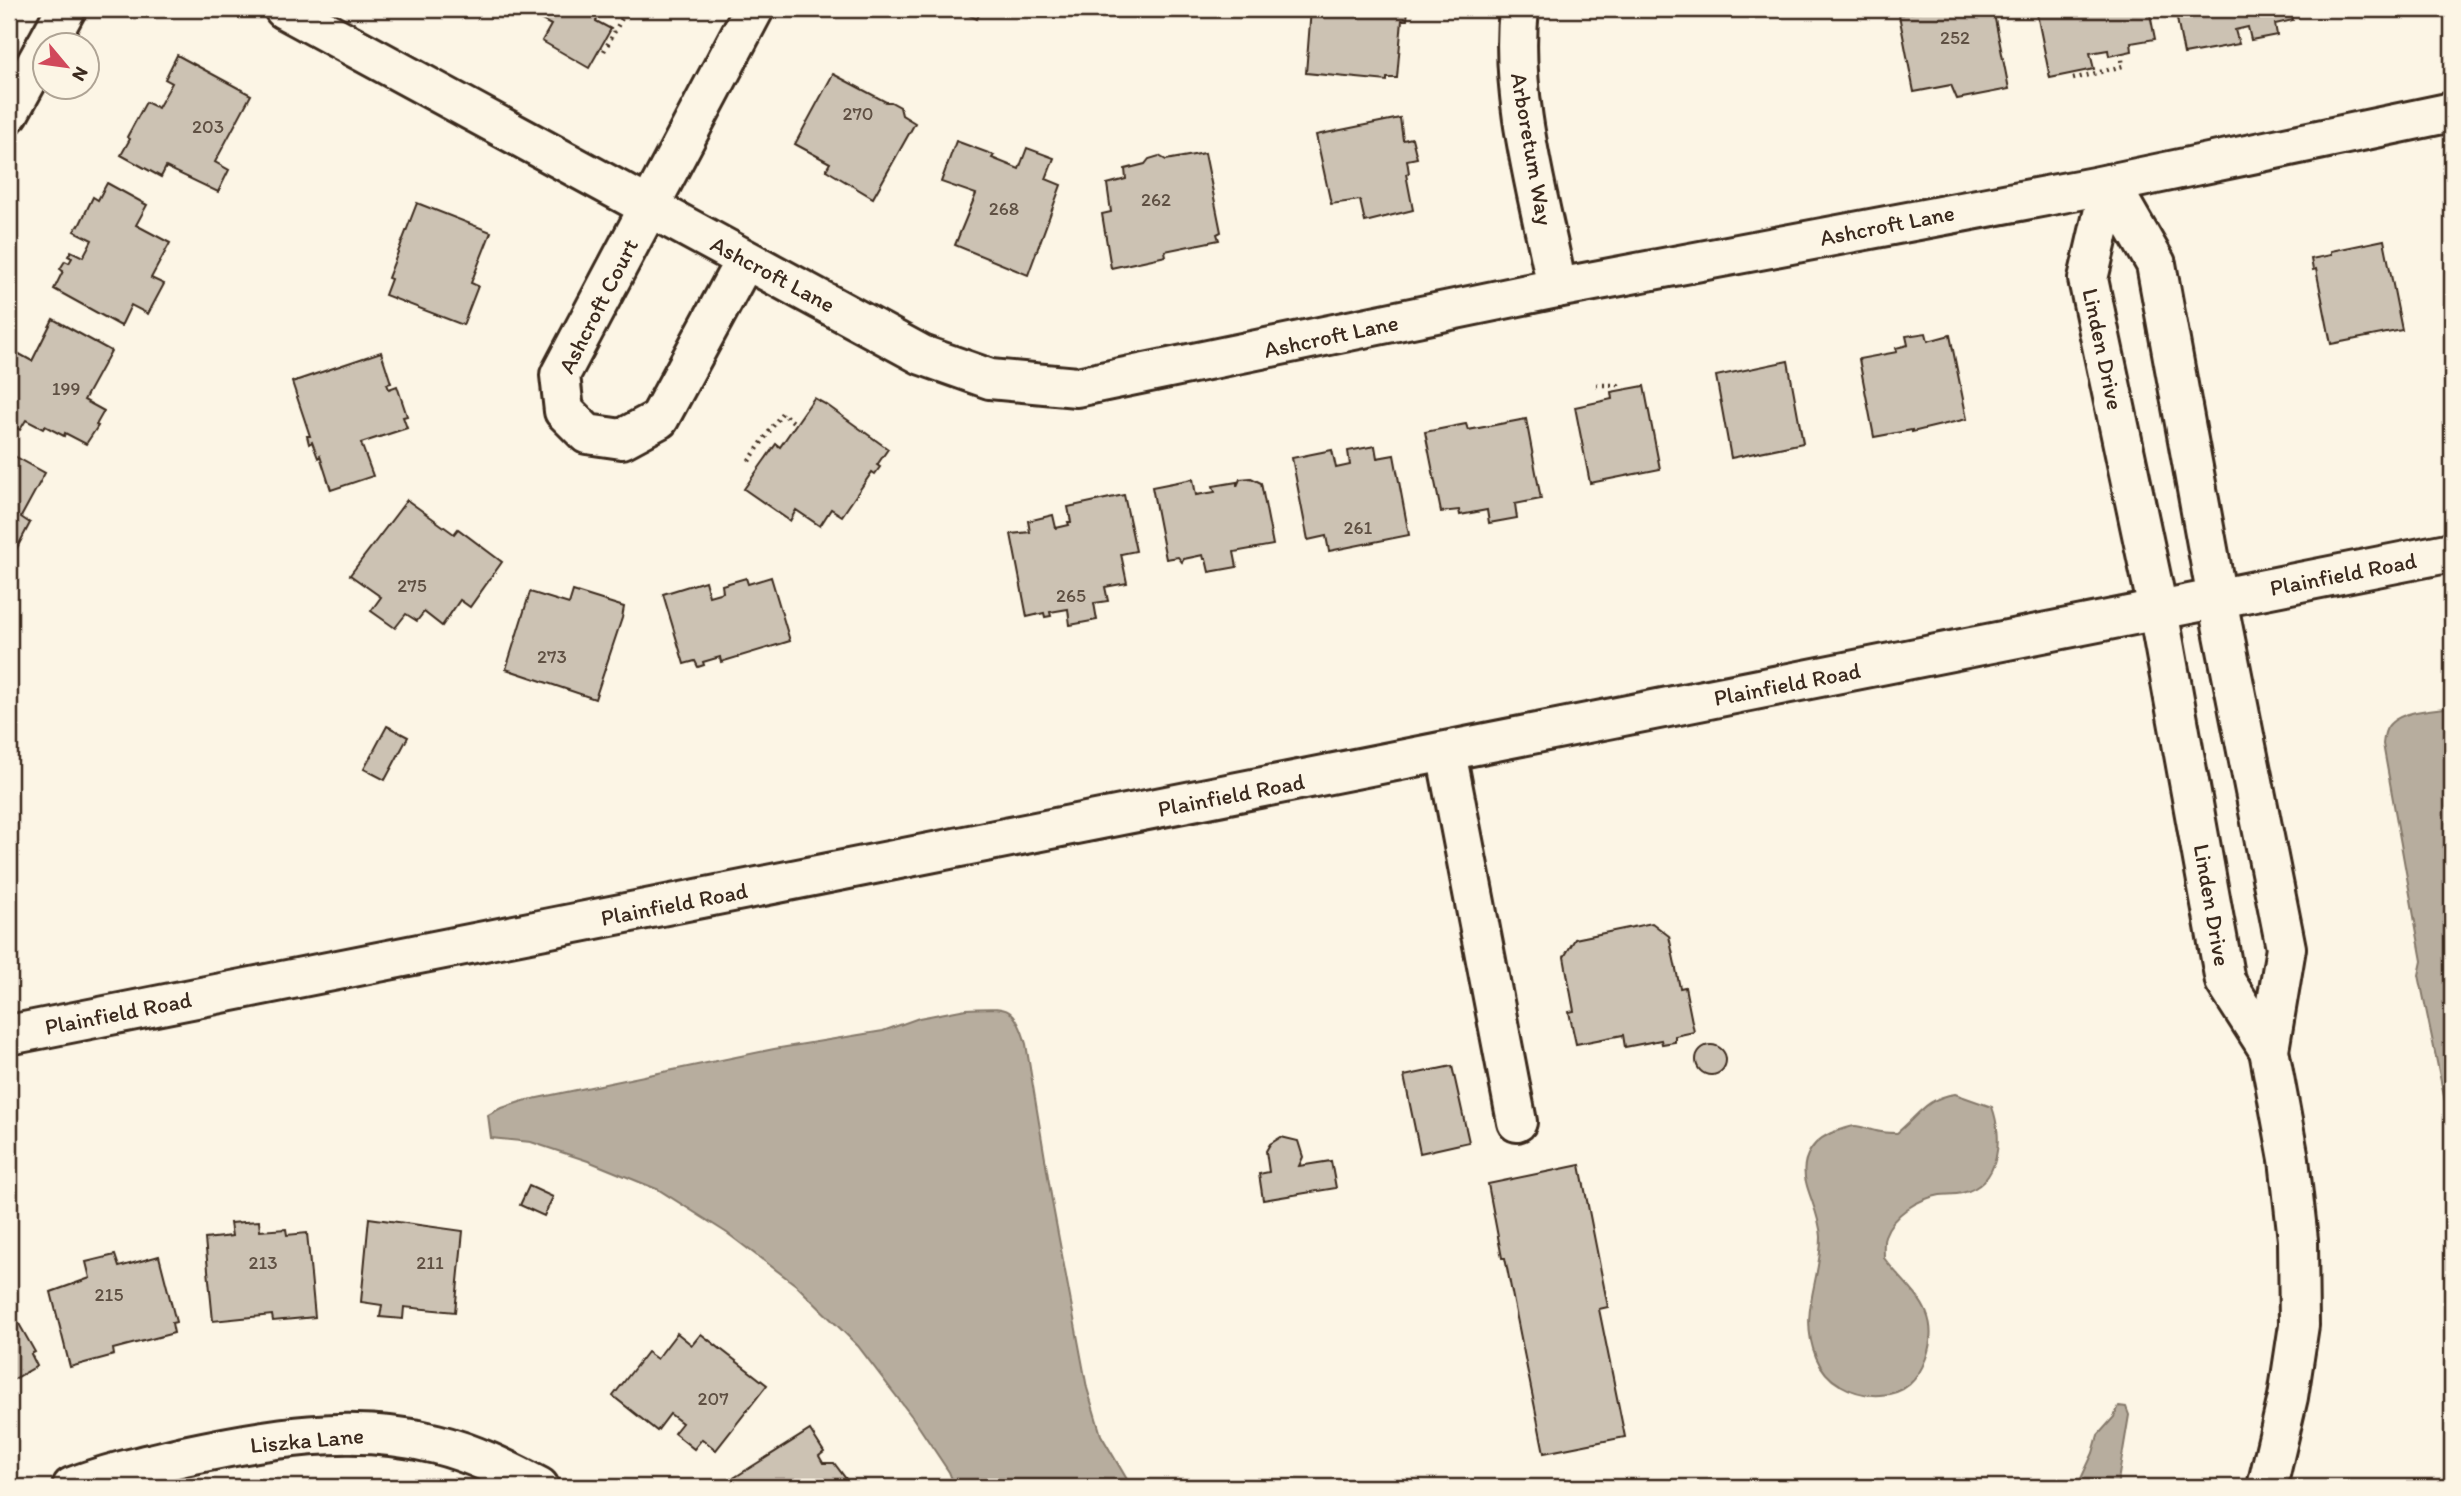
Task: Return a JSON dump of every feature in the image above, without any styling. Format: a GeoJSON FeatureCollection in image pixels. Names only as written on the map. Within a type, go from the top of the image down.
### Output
{"type":"FeatureCollection","features":[{"type":"Feature","properties":{"kind":"street"},"geometry":{"type":"LineString","coordinates":[[54,32],[66,9]]}},
{"type":"Feature","properties":{"kind":"street","name":"Ashcroft Lane"},"geometry":{"type":"LineString","coordinates":[[284,9],[922,355],[990,379],[1077,387],[1557,288],[2110,184],[2452,112]]}},
{"type":"Feature","properties":{"kind":"street","name":"Ashcroft Court"},"geometry":{"type":"LineString","coordinates":[[745,260],[659,419],[622,439],[587,433],[564,411],[560,375],[754,9]]}},
{"type":"Feature","properties":{"kind":"street","name":"Arboretum Way"},"geometry":{"type":"LineString","coordinates":[[1519,9],[1517,64],[1520,100],[1557,288]]}},
{"type":"Feature","properties":{"kind":"street"},"geometry":{"type":"LineString","coordinates":[[9,113],[32,71]]}},
{"type":"Feature","properties":{"kind":"street","name":"Linden Drive"},"geometry":{"type":"LineString","coordinates":[[2110,184],[2156,264],[2217,599],[2286,948],[2269,1050],[2289,1160],[2298,1240],[2299,1325],[2288,1396],[2267,1487]]}},
{"type":"Feature","properties":{"kind":"street","name":"Linden Drive"},"geometry":{"type":"LineString","coordinates":[[2110,184],[2088,279],[2158,610],[2225,981],[2269,1050]]}},
{"type":"Feature","properties":{"kind":"street","name":"Plainfield Road"},"geometry":{"type":"LineString","coordinates":[[9,1035],[2452,552]]}},
{"type":"Feature","properties":{"kind":"street"},"geometry":{"type":"LineString","coordinates":[[1446,752],[1517,1122]]}},
{"type":"Feature","properties":{"kind":"street","name":"Liszka Lane"},"geometry":{"type":"LineString","coordinates":[[72,1487],[93,1479],[216,1450],[312,1436],[364,1434],[437,1444],[494,1465],[539,1487]]}},
{"type":"Feature","properties":{"kind":"path"},"geometry":{"type":"LineString","coordinates":[[604,51],[627,9]]}},
{"type":"Feature","properties":{"kind":"path"},"geometry":{"type":"LineString","coordinates":[[2073,79],[2123,66],[2121,54]]}},
{"type":"Feature","properties":{"kind":"path"},"geometry":{"type":"LineString","coordinates":[[1596,385],[1618,385],[1619,391]]}},
{"type":"Feature","properties":{"kind":"path"},"geometry":{"type":"LineString","coordinates":[[750,461],[782,413],[796,424]]}},
{"type":"Feature","properties":{"kind":"shaded area"},"geometry":{"type":"Polygon","coordinates":[[[2452,707],[2452,1163],[2445,1101],[2419,975],[2422,961],[2383,744],[2387,727],[2404,715],[2452,707]]]}},
{"type":"Feature","properties":{"kind":"shaded area"},"geometry":{"type":"Polygon","coordinates":[[[966,1009],[1006,1010],[1012,1014],[1022,1030],[1087,1388],[1101,1435],[1128,1481],[1137,1487],[955,1487],[949,1472],[913,1418],[858,1346],[796,1285],[727,1233],[659,1190],[588,1161],[531,1142],[491,1138],[488,1115],[523,1101],[774,1049],[883,1031],[919,1018],[966,1009]]]}},
{"type":"Feature","properties":{"kind":"shaded area"},"geometry":{"type":"Polygon","coordinates":[[[1955,1094],[1992,1107],[1998,1145],[1992,1170],[1975,1188],[1923,1200],[1907,1209],[1889,1228],[1884,1238],[1884,1258],[1921,1303],[1927,1314],[1930,1341],[1919,1373],[1903,1389],[1880,1395],[1854,1392],[1836,1383],[1820,1366],[1811,1341],[1810,1311],[1821,1237],[1805,1176],[1807,1158],[1816,1143],[1831,1133],[1855,1126],[1897,1133],[1929,1104],[1955,1094]]]}},
{"type":"Feature","properties":{"kind":"shaded area"},"geometry":{"type":"Polygon","coordinates":[[[2119,1406],[2126,1407],[2129,1415],[2117,1487],[2077,1487],[2093,1453],[2098,1435],[2114,1417],[2119,1406]]]}},
{"type":"Feature","properties":{"kind":"building"},"geometry":{"type":"Polygon","coordinates":[[[522,9],[619,9],[614,16],[602,10],[596,21],[611,29],[589,68],[542,41],[551,25],[522,9]]]}},
{"type":"Feature","properties":{"kind":"building"},"geometry":{"type":"Polygon","coordinates":[[[956,9],[982,9],[977,19],[956,9]]]}},
{"type":"Feature","properties":{"kind":"building"},"geometry":{"type":"Polygon","coordinates":[[[1311,9],[1408,9],[1407,20],[1402,20],[1397,78],[1387,78],[1387,81],[1306,73],[1311,9]]]}},
{"type":"Feature","properties":{"kind":"building"},"geometry":{"type":"Polygon","coordinates":[[[1932,9],[1993,9],[2009,89],[1957,99],[1951,85],[1914,92],[1899,15],[1932,9]]]}},
{"type":"Feature","properties":{"kind":"building"},"geometry":{"type":"Polygon","coordinates":[[[2036,9],[2149,9],[2155,39],[2131,43],[2132,51],[2109,56],[2108,50],[2090,53],[2094,69],[2050,78],[2036,9]]]}},
{"type":"Feature","properties":{"kind":"building"},"geometry":{"type":"Polygon","coordinates":[[[2175,9],[2291,9],[2293,20],[2275,24],[2277,35],[2251,40],[2248,27],[2235,30],[2239,44],[2184,54],[2175,9]]]}},
{"type":"Feature","properties":{"kind":"building"},"geometry":{"type":"Polygon","coordinates":[[[2352,9],[2395,9],[2363,15],[2362,12],[2353,14],[2352,9]]]}},
{"type":"Feature","properties":{"kind":"building"},"geometry":{"type":"Polygon","coordinates":[[[177,55],[251,95],[215,162],[229,170],[218,192],[166,167],[161,177],[121,155],[130,139],[127,137],[146,102],[158,108],[172,83],[165,79],[177,55]]]}},
{"type":"Feature","properties":{"kind":"building"},"geometry":{"type":"Polygon","coordinates":[[[833,74],[900,107],[902,115],[915,123],[873,198],[826,170],[830,163],[795,144],[833,74]]]}},
{"type":"Feature","properties":{"kind":"building"},"geometry":{"type":"Polygon","coordinates":[[[1400,118],[1403,140],[1412,138],[1417,158],[1407,160],[1409,173],[1406,174],[1413,210],[1365,222],[1360,200],[1331,204],[1316,135],[1400,118]]]}},
{"type":"Feature","properties":{"kind":"building"},"geometry":{"type":"Polygon","coordinates":[[[956,141],[994,155],[992,158],[1019,169],[1027,148],[1054,158],[1046,179],[1061,185],[1028,275],[955,245],[976,194],[941,182],[956,141]]]}},
{"type":"Feature","properties":{"kind":"building"},"geometry":{"type":"Polygon","coordinates":[[[1205,153],[1221,232],[1217,234],[1219,240],[1165,251],[1166,256],[1111,268],[1102,214],[1111,212],[1107,184],[1126,179],[1125,169],[1145,164],[1149,159],[1159,156],[1166,160],[1205,153]]]}},
{"type":"Feature","properties":{"kind":"building"},"geometry":{"type":"Polygon","coordinates":[[[107,183],[147,205],[136,225],[170,243],[151,278],[164,284],[148,314],[131,305],[121,326],[54,289],[63,271],[60,269],[65,261],[69,263],[72,258],[68,256],[71,251],[83,257],[92,240],[74,231],[93,197],[98,200],[107,183]]]}},
{"type":"Feature","properties":{"kind":"building"},"geometry":{"type":"Polygon","coordinates":[[[417,203],[491,232],[471,283],[478,286],[463,325],[385,295],[391,279],[388,278],[417,203]]]}},
{"type":"Feature","properties":{"kind":"building"},"geometry":{"type":"Polygon","coordinates":[[[2384,240],[2402,330],[2331,344],[2316,269],[2313,270],[2311,259],[2331,255],[2331,251],[2384,240]]]}},
{"type":"Feature","properties":{"kind":"building"},"geometry":{"type":"Polygon","coordinates":[[[53,319],[111,351],[84,400],[104,411],[86,444],[65,433],[64,436],[45,426],[43,429],[26,420],[20,430],[9,424],[9,356],[12,350],[32,361],[53,319]]]}},
{"type":"Feature","properties":{"kind":"building"},"geometry":{"type":"Polygon","coordinates":[[[1926,333],[1928,341],[1950,335],[1967,419],[1912,432],[1874,437],[1859,359],[1897,352],[1896,348],[1908,345],[1906,336],[1926,333]]]}},
{"type":"Feature","properties":{"kind":"building"},"geometry":{"type":"Polygon","coordinates":[[[381,352],[391,383],[387,384],[389,389],[397,386],[407,416],[403,417],[407,428],[361,443],[373,476],[331,490],[320,456],[318,458],[312,442],[309,444],[307,436],[310,436],[292,382],[381,352]]]}},
{"type":"Feature","properties":{"kind":"building"},"geometry":{"type":"Polygon","coordinates":[[[1788,361],[1803,443],[1731,458],[1716,376],[1788,361]]]}},
{"type":"Feature","properties":{"kind":"building"},"geometry":{"type":"Polygon","coordinates":[[[1644,386],[1660,469],[1590,483],[1575,407],[1612,399],[1611,392],[1644,386]]]}},
{"type":"Feature","properties":{"kind":"building"},"geometry":{"type":"Polygon","coordinates":[[[814,398],[888,449],[877,465],[880,467],[875,474],[872,472],[842,516],[831,509],[820,526],[796,510],[790,521],[744,489],[776,444],[780,447],[814,398]]]}},
{"type":"Feature","properties":{"kind":"building"},"geometry":{"type":"Polygon","coordinates":[[[1526,419],[1541,499],[1515,504],[1517,518],[1489,523],[1487,510],[1460,515],[1459,510],[1441,512],[1425,432],[1466,424],[1468,430],[1526,419]]]}},
{"type":"Feature","properties":{"kind":"building"},"geometry":{"type":"Polygon","coordinates":[[[1375,446],[1377,458],[1394,455],[1409,535],[1329,551],[1326,536],[1308,540],[1292,458],[1332,450],[1336,468],[1350,465],[1348,451],[1375,446]]]}},
{"type":"Feature","properties":{"kind":"building"},"geometry":{"type":"Polygon","coordinates":[[[9,453],[45,473],[21,517],[30,523],[9,563],[9,453]]]}},
{"type":"Feature","properties":{"kind":"building"},"geometry":{"type":"Polygon","coordinates":[[[1251,478],[1261,483],[1273,545],[1234,552],[1237,567],[1209,572],[1203,555],[1184,559],[1182,562],[1178,557],[1166,559],[1152,487],[1193,479],[1196,495],[1215,492],[1213,486],[1237,482],[1237,486],[1240,479],[1251,478]]]}},
{"type":"Feature","properties":{"kind":"building"},"geometry":{"type":"Polygon","coordinates":[[[1124,495],[1136,551],[1121,554],[1127,583],[1105,587],[1108,601],[1094,603],[1097,620],[1070,625],[1068,609],[1050,612],[1051,616],[1045,617],[1044,613],[1027,617],[1011,534],[1030,532],[1028,521],[1053,515],[1056,528],[1069,525],[1068,522],[1071,522],[1068,507],[1124,495]]]}},
{"type":"Feature","properties":{"kind":"building"},"geometry":{"type":"Polygon","coordinates":[[[407,500],[454,534],[458,529],[502,562],[470,607],[460,600],[442,626],[424,612],[417,621],[406,614],[395,628],[371,611],[381,597],[350,575],[407,500]]]}},
{"type":"Feature","properties":{"kind":"building"},"geometry":{"type":"Polygon","coordinates":[[[771,577],[790,641],[721,662],[720,657],[703,662],[704,665],[698,667],[695,661],[684,664],[663,594],[705,581],[709,596],[723,592],[722,585],[746,578],[748,584],[771,577]]]}},
{"type":"Feature","properties":{"kind":"building"},"geometry":{"type":"Polygon","coordinates":[[[573,591],[624,607],[595,699],[506,669],[530,592],[569,604],[573,591]]]}},
{"type":"Feature","properties":{"kind":"building"},"geometry":{"type":"Polygon","coordinates":[[[387,726],[408,737],[385,780],[364,769],[387,726]]]}},
{"type":"Feature","properties":{"kind":"building"},"geometry":{"type":"Polygon","coordinates":[[[1652,923],[1669,936],[1680,988],[1685,987],[1694,1032],[1675,1036],[1675,1042],[1662,1044],[1661,1040],[1625,1047],[1623,1035],[1576,1044],[1569,1012],[1574,1011],[1564,957],[1575,939],[1652,923]]]}},
{"type":"Feature","properties":{"kind":"building"},"geometry":{"type":"Polygon","coordinates":[[[1711,1045],[1722,1049],[1726,1060],[1722,1071],[1711,1075],[1700,1071],[1696,1060],[1700,1049],[1711,1045]]]}},
{"type":"Feature","properties":{"kind":"building"},"geometry":{"type":"Polygon","coordinates":[[[1452,1066],[1469,1142],[1420,1153],[1404,1076],[1452,1066]]]}},
{"type":"Feature","properties":{"kind":"building"},"geometry":{"type":"Polygon","coordinates":[[[1281,1137],[1298,1141],[1303,1157],[1299,1166],[1331,1161],[1336,1188],[1263,1200],[1259,1174],[1269,1172],[1266,1151],[1270,1144],[1281,1137]]]}},
{"type":"Feature","properties":{"kind":"building"},"geometry":{"type":"Polygon","coordinates":[[[1580,1165],[1608,1307],[1599,1309],[1625,1437],[1544,1453],[1488,1184],[1580,1165]]]}},
{"type":"Feature","properties":{"kind":"building"},"geometry":{"type":"Polygon","coordinates":[[[529,1186],[553,1197],[544,1216],[520,1205],[529,1186]]]}},
{"type":"Feature","properties":{"kind":"building"},"geometry":{"type":"Polygon","coordinates":[[[369,1218],[463,1231],[455,1312],[404,1307],[403,1319],[380,1317],[382,1305],[361,1302],[369,1218]]]}},
{"type":"Feature","properties":{"kind":"building"},"geometry":{"type":"Polygon","coordinates":[[[259,1221],[260,1231],[286,1229],[287,1235],[307,1233],[315,1317],[273,1321],[272,1315],[213,1321],[205,1239],[232,1236],[230,1223],[259,1221]]]}},
{"type":"Feature","properties":{"kind":"building"},"geometry":{"type":"Polygon","coordinates":[[[115,1255],[119,1267],[159,1256],[176,1322],[172,1323],[174,1333],[113,1349],[114,1355],[70,1367],[51,1292],[90,1278],[86,1262],[115,1255]]]}},
{"type":"Feature","properties":{"kind":"building"},"geometry":{"type":"Polygon","coordinates":[[[9,1306],[35,1352],[31,1354],[37,1366],[9,1382],[9,1306]]]}},
{"type":"Feature","properties":{"kind":"building"},"geometry":{"type":"Polygon","coordinates":[[[677,1333],[692,1345],[701,1334],[767,1385],[716,1450],[702,1439],[694,1449],[674,1433],[682,1423],[670,1414],[657,1431],[613,1396],[647,1352],[657,1359],[677,1333]]]}},
{"type":"Feature","properties":{"kind":"building"},"geometry":{"type":"Polygon","coordinates":[[[810,1430],[824,1452],[819,1456],[823,1463],[834,1463],[846,1479],[843,1487],[721,1486],[810,1430]]]}}]}
